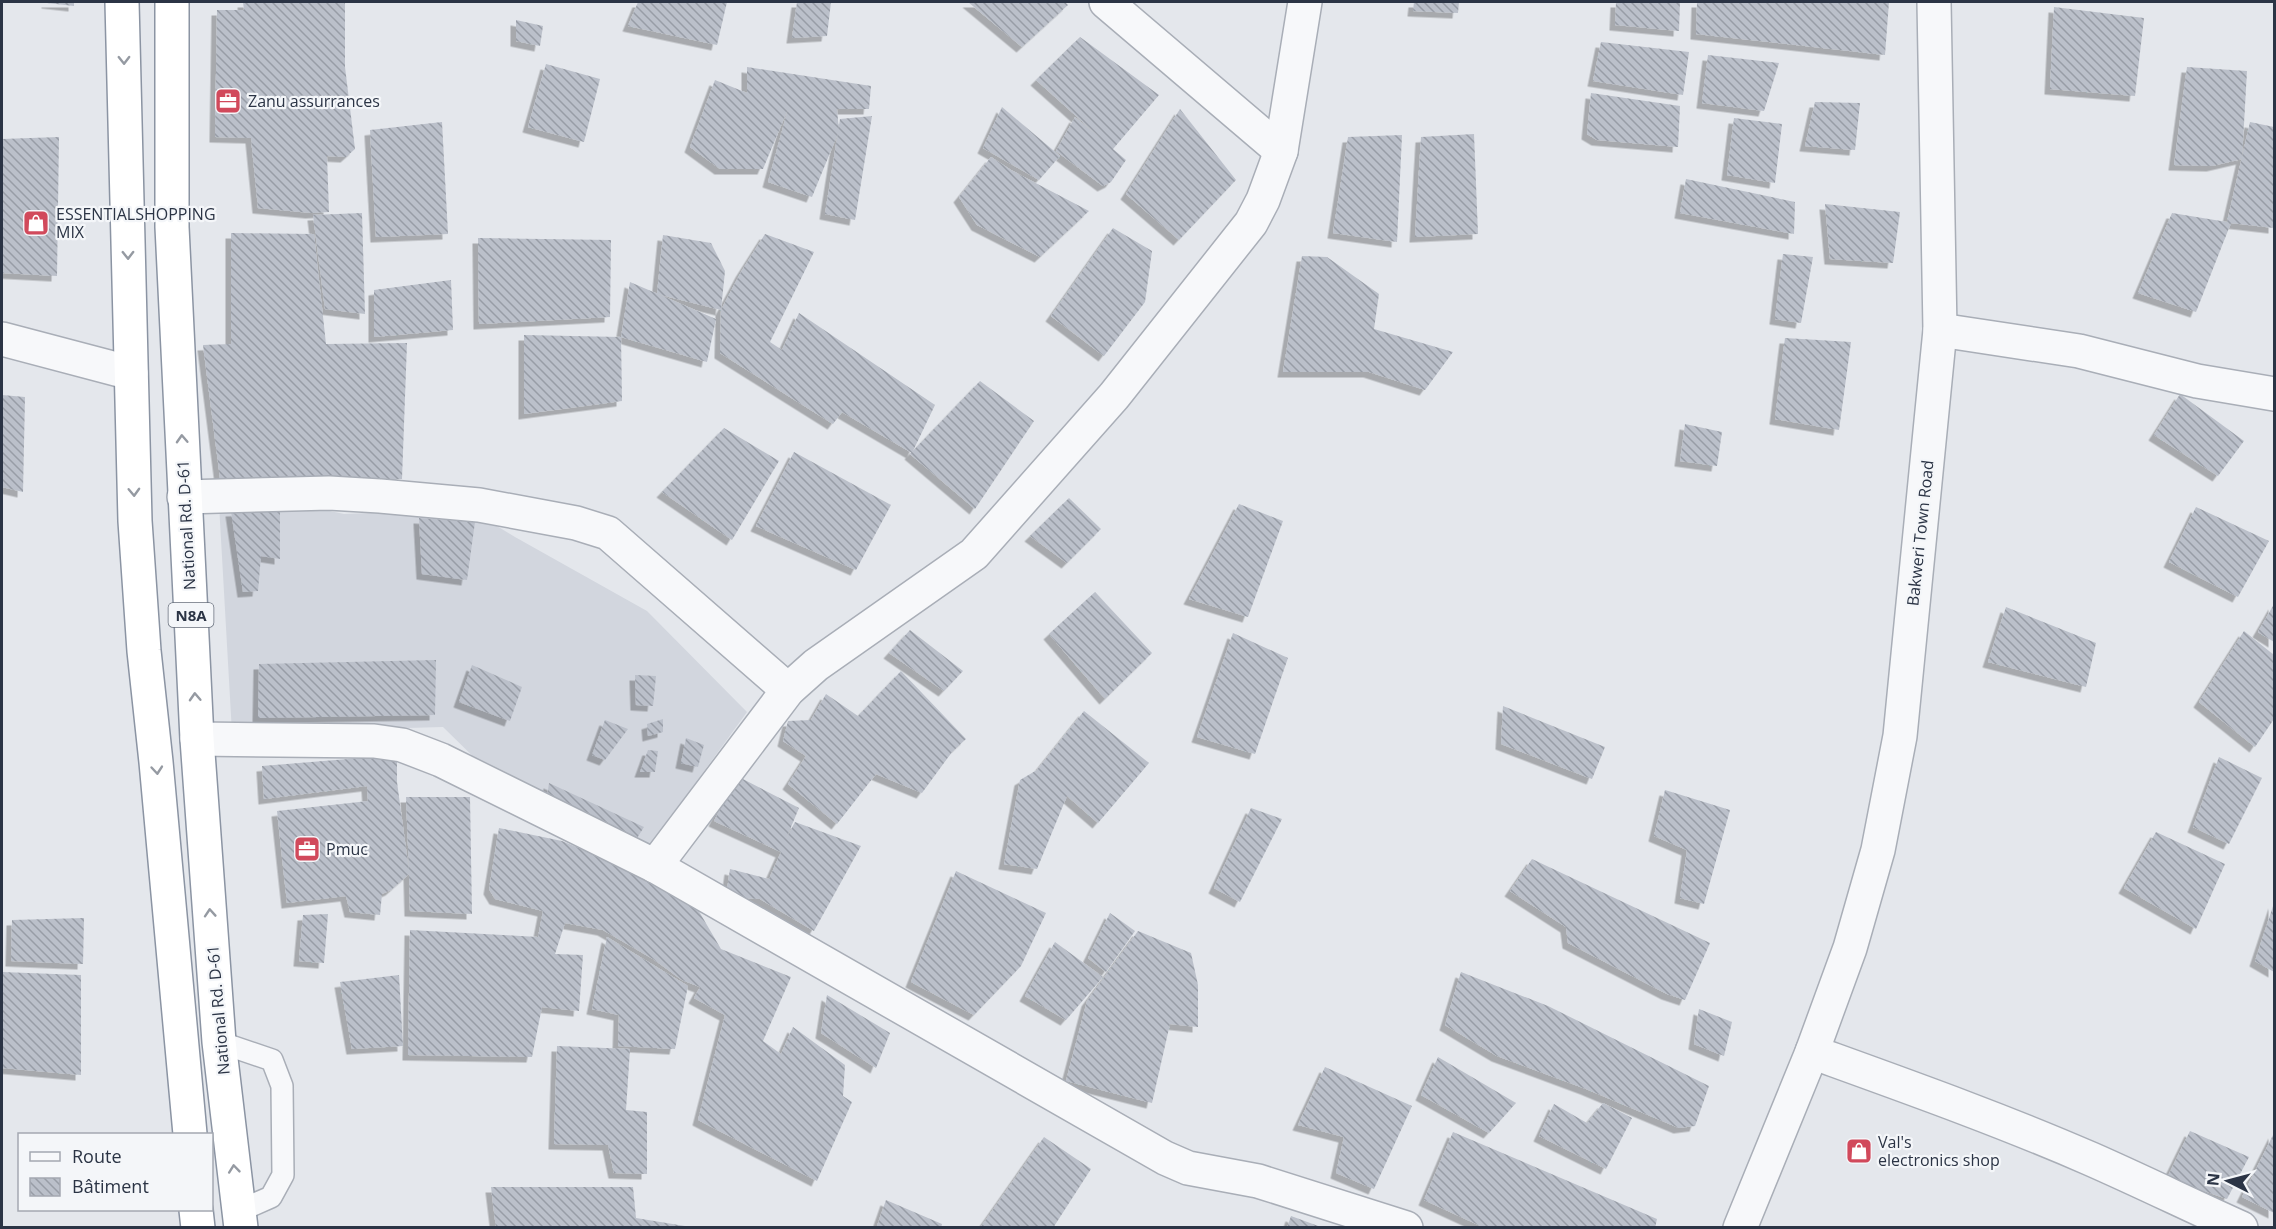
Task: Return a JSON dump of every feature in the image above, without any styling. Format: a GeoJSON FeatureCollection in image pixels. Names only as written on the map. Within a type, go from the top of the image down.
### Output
{"type":"FeatureCollection","features":[{"type":"Feature","properties":{"kind":"highway"},"geometry":{"type":"LineString","coordinates":[[122,2],[135,522],[144,651],[190,1133]]}},
{"type":"Feature","properties":{"kind":"highway","name":"National Rd. D-61"},"geometry":{"type":"LineString","coordinates":[[172,2],[172,227],[197,739],[219,1042],[240,1219]]}},
{"type":"Feature","properties":{"kind":"highway"},"geometry":{"type":"LineString","coordinates":[[196,1211],[198,1227]]}},
{"type":"Feature","properties":{"kind":"street"},"geometry":{"type":"LineString","coordinates":[[1106,2],[1281,151]]}},
{"type":"Feature","properties":{"kind":"street"},"geometry":{"type":"LineString","coordinates":[[654,866],[788,690],[816,665],[974,555],[1114,396],[1251,223],[1263,200],[1281,151],[1305,2]]}},
{"type":"Feature","properties":{"kind":"street","name":"Bakweri Town Road"},"geometry":{"type":"LineString","coordinates":[[1740,1227],[1812,1052],[1850,948],[1878,850],[1900,736],[1940,330],[1934,2]]}},
{"type":"Feature","properties":{"kind":"street"},"geometry":{"type":"LineString","coordinates":[[1940,330],[2079,351],[2197,381],[2274,394]]}},
{"type":"Feature","properties":{"kind":"street"},"geometry":{"type":"LineString","coordinates":[[2,339],[131,373]]}},
{"type":"Feature","properties":{"kind":"street"},"geometry":{"type":"LineString","coordinates":[[184,497],[328,493],[380,496],[479,506],[576,523],[608,533],[788,690]]}},
{"type":"Feature","properties":{"kind":"street"},"geometry":{"type":"LineString","coordinates":[[197,739],[374,741],[402,745],[441,760],[654,866],[1165,1158],[1188,1168],[1258,1181],[1406,1227]]}},
{"type":"Feature","properties":{"kind":"street"},"geometry":{"type":"LineString","coordinates":[[1812,1052],[2006,1124],[2092,1159],[2241,1227]]}},
{"type":"Feature","properties":{"kind":"lane"},"geometry":{"type":"LineString","coordinates":[[219,1042],[272,1060],[282,1086],[283,1174],[271,1197],[240,1219]]}},
{"type":"Feature","properties":{"kind":"shaded area"},"geometry":{"type":"Polygon","coordinates":[[[219,504],[297,504],[344,514],[469,509],[647,611],[747,712],[652,843],[632,852],[540,822],[443,727],[232,733],[219,504]]]}},
{"type":"Feature","properties":{"kind":"building"},"geometry":{"type":"Polygon","coordinates":[[[74,2],[74,6],[47,3],[74,2]]]}},
{"type":"Feature","properties":{"kind":"building"},"geometry":{"type":"Polygon","coordinates":[[[243,2],[345,2],[345,67],[355,149],[346,157],[327,156],[329,212],[311,213],[258,208],[251,138],[215,137],[217,10],[244,10],[243,2]]]}},
{"type":"Feature","properties":{"kind":"building"},"geometry":{"type":"Polygon","coordinates":[[[638,2],[727,2],[717,45],[628,26],[638,2]]]}},
{"type":"Feature","properties":{"kind":"building"},"geometry":{"type":"Polygon","coordinates":[[[797,2],[831,2],[827,36],[792,38],[797,2]]]}},
{"type":"Feature","properties":{"kind":"building"},"geometry":{"type":"Polygon","coordinates":[[[968,2],[1065,2],[1068,5],[1022,47],[968,2]]]}},
{"type":"Feature","properties":{"kind":"building"},"geometry":{"type":"Polygon","coordinates":[[[1414,2],[1459,2],[1458,13],[1413,11],[1414,2]]]}},
{"type":"Feature","properties":{"kind":"building"},"geometry":{"type":"Polygon","coordinates":[[[1616,2],[1680,2],[1679,31],[1615,25],[1616,2]]]}},
{"type":"Feature","properties":{"kind":"building"},"geometry":{"type":"Polygon","coordinates":[[[1697,2],[1889,2],[1885,55],[1696,34],[1697,2]]]}},
{"type":"Feature","properties":{"kind":"building"},"geometry":{"type":"Polygon","coordinates":[[[2054,7],[2144,18],[2135,96],[2050,89],[2054,7]]]}},
{"type":"Feature","properties":{"kind":"building"},"geometry":{"type":"Polygon","coordinates":[[[516,20],[543,26],[540,46],[516,41],[516,20]]]}},
{"type":"Feature","properties":{"kind":"building"},"geometry":{"type":"Polygon","coordinates":[[[1080,37],[1159,95],[1113,149],[1126,160],[1111,182],[1103,186],[1056,151],[1075,117],[1103,140],[1036,80],[1080,37]]]}},
{"type":"Feature","properties":{"kind":"building"},"geometry":{"type":"Polygon","coordinates":[[[1601,42],[1689,52],[1683,95],[1593,81],[1601,42]]]}},
{"type":"Feature","properties":{"kind":"building"},"geometry":{"type":"Polygon","coordinates":[[[1708,55],[1779,63],[1764,111],[1702,103],[1708,55]]]}},
{"type":"Feature","properties":{"kind":"building"},"geometry":{"type":"Polygon","coordinates":[[[546,64],[600,79],[584,142],[528,127],[546,64]]]}},
{"type":"Feature","properties":{"kind":"building"},"geometry":{"type":"Polygon","coordinates":[[[747,67],[871,86],[869,109],[837,109],[839,131],[812,197],[768,182],[788,109],[763,169],[720,169],[690,147],[715,80],[747,93],[747,67]]]}},
{"type":"Feature","properties":{"kind":"building"},"geometry":{"type":"Polygon","coordinates":[[[2187,67],[2247,71],[2242,159],[2212,166],[2174,165],[2187,67]]]}},
{"type":"Feature","properties":{"kind":"building"},"geometry":{"type":"Polygon","coordinates":[[[1591,93],[1680,106],[1678,147],[1597,140],[1587,134],[1591,93]]]}},
{"type":"Feature","properties":{"kind":"building"},"geometry":{"type":"Polygon","coordinates":[[[1815,102],[1860,103],[1855,150],[1805,146],[1815,102]]]}},
{"type":"Feature","properties":{"kind":"building"},"geometry":{"type":"Polygon","coordinates":[[[1002,107],[1060,156],[1039,180],[983,148],[1002,107]]]}},
{"type":"Feature","properties":{"kind":"building"},"geometry":{"type":"Polygon","coordinates":[[[1180,109],[1236,180],[1179,240],[1126,194],[1180,109]]]}},
{"type":"Feature","properties":{"kind":"building"},"geometry":{"type":"Polygon","coordinates":[[[872,116],[855,220],[825,214],[840,119],[872,116]]]}},
{"type":"Feature","properties":{"kind":"building"},"geometry":{"type":"Polygon","coordinates":[[[1734,118],[1782,124],[1775,183],[1727,175],[1734,118]]]}},
{"type":"Feature","properties":{"kind":"building"},"geometry":{"type":"Polygon","coordinates":[[[442,122],[448,234],[376,237],[370,130],[442,122]]]}},
{"type":"Feature","properties":{"kind":"building"},"geometry":{"type":"Polygon","coordinates":[[[2250,122],[2274,127],[2274,228],[2231,223],[2196,312],[2138,293],[2172,213],[2227,222],[2250,122]]]}},
{"type":"Feature","properties":{"kind":"building"},"geometry":{"type":"Polygon","coordinates":[[[1474,134],[1478,234],[1415,237],[1421,137],[1474,134]]]}},
{"type":"Feature","properties":{"kind":"building"},"geometry":{"type":"Polygon","coordinates":[[[1402,135],[1397,242],[1333,233],[1348,137],[1402,135]]]}},
{"type":"Feature","properties":{"kind":"building"},"geometry":{"type":"Polygon","coordinates":[[[59,137],[57,276],[2,273],[2,139],[59,137]]]}},
{"type":"Feature","properties":{"kind":"building"},"geometry":{"type":"Polygon","coordinates":[[[991,157],[1089,211],[1040,257],[977,225],[959,197],[991,157]]]}},
{"type":"Feature","properties":{"kind":"building"},"geometry":{"type":"Polygon","coordinates":[[[1686,179],[1795,202],[1794,234],[1680,213],[1686,179]]]}},
{"type":"Feature","properties":{"kind":"building"},"geometry":{"type":"Polygon","coordinates":[[[1825,204],[1900,212],[1893,263],[1830,259],[1825,204]]]}},
{"type":"Feature","properties":{"kind":"building"},"geometry":{"type":"Polygon","coordinates":[[[362,213],[365,314],[325,309],[313,215],[362,213]]]}},
{"type":"Feature","properties":{"kind":"building"},"geometry":{"type":"Polygon","coordinates":[[[1113,228],[1152,251],[1145,302],[1104,356],[1051,316],[1113,228]]]}},
{"type":"Feature","properties":{"kind":"building"},"geometry":{"type":"Polygon","coordinates":[[[231,233],[314,234],[326,344],[407,343],[402,479],[221,486],[203,345],[231,344],[231,233]]]}},
{"type":"Feature","properties":{"kind":"building"},"geometry":{"type":"Polygon","coordinates":[[[765,234],[814,252],[770,342],[782,350],[799,313],[935,405],[912,453],[842,412],[833,424],[720,353],[721,310],[765,234]]]}},
{"type":"Feature","properties":{"kind":"building"},"geometry":{"type":"Polygon","coordinates":[[[663,235],[711,243],[725,271],[721,310],[657,294],[663,235]]]}},
{"type":"Feature","properties":{"kind":"building"},"geometry":{"type":"Polygon","coordinates":[[[478,238],[611,240],[610,317],[479,324],[478,238]]]}},
{"type":"Feature","properties":{"kind":"building"},"geometry":{"type":"Polygon","coordinates":[[[1783,254],[1813,257],[1801,323],[1775,319],[1783,254]]]}},
{"type":"Feature","properties":{"kind":"building"},"geometry":{"type":"Polygon","coordinates":[[[1302,256],[1327,257],[1379,294],[1374,329],[1453,352],[1425,390],[1369,372],[1283,372],[1302,256]]]}},
{"type":"Feature","properties":{"kind":"building"},"geometry":{"type":"Polygon","coordinates":[[[451,280],[453,330],[374,337],[374,290],[451,280]]]}},
{"type":"Feature","properties":{"kind":"building"},"geometry":{"type":"Polygon","coordinates":[[[630,282],[716,319],[707,362],[621,337],[630,282]]]}},
{"type":"Feature","properties":{"kind":"building"},"geometry":{"type":"Polygon","coordinates":[[[524,335],[621,337],[622,401],[524,414],[524,335]]]}},
{"type":"Feature","properties":{"kind":"building"},"geometry":{"type":"Polygon","coordinates":[[[1785,338],[1851,342],[1839,430],[1775,419],[1785,338]]]}},
{"type":"Feature","properties":{"kind":"building"},"geometry":{"type":"Polygon","coordinates":[[[980,381],[1034,421],[975,509],[910,454],[980,381]]]}},
{"type":"Feature","properties":{"kind":"building"},"geometry":{"type":"Polygon","coordinates":[[[2180,394],[2244,441],[2218,476],[2154,435],[2180,394]]]}},
{"type":"Feature","properties":{"kind":"building"},"geometry":{"type":"Polygon","coordinates":[[[2,395],[25,397],[23,492],[2,487],[2,395]]]}},
{"type":"Feature","properties":{"kind":"building"},"geometry":{"type":"Polygon","coordinates":[[[1685,424],[1722,432],[1717,466],[1680,461],[1685,424]]]}},
{"type":"Feature","properties":{"kind":"building"},"geometry":{"type":"Polygon","coordinates":[[[724,428],[779,461],[732,540],[662,492],[724,428]]]}},
{"type":"Feature","properties":{"kind":"building"},"geometry":{"type":"Polygon","coordinates":[[[794,452],[891,505],[856,570],[756,526],[794,452]]]}},
{"type":"Feature","properties":{"kind":"building"},"geometry":{"type":"Polygon","coordinates":[[[1069,498],[1101,529],[1067,563],[1030,536],[1069,498]]]}},
{"type":"Feature","properties":{"kind":"building"},"geometry":{"type":"Polygon","coordinates":[[[1239,504],[1283,521],[1248,617],[1189,599],[1239,504]]]}},
{"type":"Feature","properties":{"kind":"building"},"geometry":{"type":"Polygon","coordinates":[[[2196,507],[2269,541],[2238,597],[2169,562],[2196,507]]]}},
{"type":"Feature","properties":{"kind":"building"},"geometry":{"type":"Polygon","coordinates":[[[280,509],[280,559],[261,556],[258,591],[243,592],[231,511],[280,509]]]}},
{"type":"Feature","properties":{"kind":"building"},"geometry":{"type":"Polygon","coordinates":[[[419,518],[475,522],[467,580],[422,574],[419,518]]]}},
{"type":"Feature","properties":{"kind":"building"},"geometry":{"type":"Polygon","coordinates":[[[1095,592],[1152,653],[1105,699],[1049,634],[1095,592]]]}},
{"type":"Feature","properties":{"kind":"building"},"geometry":{"type":"Polygon","coordinates":[[[2274,604],[2274,642],[2258,632],[2274,604]]]}},
{"type":"Feature","properties":{"kind":"building"},"geometry":{"type":"Polygon","coordinates":[[[2006,607],[2096,643],[2086,687],[1988,662],[2006,607]]]}},
{"type":"Feature","properties":{"kind":"building"},"geometry":{"type":"Polygon","coordinates":[[[910,630],[963,671],[944,691],[889,653],[910,630]]]}},
{"type":"Feature","properties":{"kind":"building"},"geometry":{"type":"Polygon","coordinates":[[[2244,631],[2274,655],[2274,719],[2255,747],[2199,702],[2244,631]]]}},
{"type":"Feature","properties":{"kind":"building"},"geometry":{"type":"Polygon","coordinates":[[[1233,633],[1288,658],[1255,754],[1197,737],[1233,633]]]}},
{"type":"Feature","properties":{"kind":"building"},"geometry":{"type":"Polygon","coordinates":[[[436,660],[435,715],[258,718],[259,664],[436,660]]]}},
{"type":"Feature","properties":{"kind":"building"},"geometry":{"type":"Polygon","coordinates":[[[472,665],[522,687],[510,721],[459,702],[472,665]]]}},
{"type":"Feature","properties":{"kind":"building"},"geometry":{"type":"Polygon","coordinates":[[[901,671],[966,739],[952,752],[922,793],[876,774],[837,824],[788,784],[806,756],[783,741],[788,721],[811,720],[826,694],[858,716],[901,671]]]}},
{"type":"Feature","properties":{"kind":"building"},"geometry":{"type":"Polygon","coordinates":[[[635,675],[656,676],[653,706],[636,705],[635,675]]]}},
{"type":"Feature","properties":{"kind":"building"},"geometry":{"type":"Polygon","coordinates":[[[1503,706],[1605,747],[1592,779],[1501,744],[1503,706]]]}},
{"type":"Feature","properties":{"kind":"building"},"geometry":{"type":"Polygon","coordinates":[[[1084,711],[1149,763],[1098,823],[1067,796],[1037,869],[1004,864],[1020,780],[1037,770],[1084,711]]]}},
{"type":"Feature","properties":{"kind":"building"},"geometry":{"type":"Polygon","coordinates":[[[663,719],[663,732],[648,736],[647,724],[663,719]]]}},
{"type":"Feature","properties":{"kind":"building"},"geometry":{"type":"Polygon","coordinates":[[[605,720],[628,729],[605,760],[592,755],[605,720]]]}},
{"type":"Feature","properties":{"kind":"building"},"geometry":{"type":"Polygon","coordinates":[[[686,738],[704,745],[698,767],[681,763],[686,738]]]}},
{"type":"Feature","properties":{"kind":"building"},"geometry":{"type":"Polygon","coordinates":[[[648,750],[658,751],[655,772],[640,772],[648,750]]]}},
{"type":"Feature","properties":{"kind":"building"},"geometry":{"type":"Polygon","coordinates":[[[397,755],[397,782],[409,871],[406,797],[470,797],[472,914],[410,911],[409,874],[391,890],[382,894],[380,915],[350,912],[346,896],[287,903],[277,811],[368,801],[367,786],[264,799],[262,766],[397,755]]]}},
{"type":"Feature","properties":{"kind":"building"},"geometry":{"type":"Polygon","coordinates":[[[2219,757],[2262,778],[2229,844],[2193,827],[2219,757]]]}},
{"type":"Feature","properties":{"kind":"building"},"geometry":{"type":"Polygon","coordinates":[[[737,776],[799,808],[786,839],[795,822],[861,846],[814,931],[760,899],[726,897],[730,869],[769,879],[781,852],[714,821],[737,776]]]}},
{"type":"Feature","properties":{"kind":"building"},"geometry":{"type":"Polygon","coordinates":[[[549,783],[644,827],[634,843],[545,811],[549,783]]]}},
{"type":"Feature","properties":{"kind":"building"},"geometry":{"type":"Polygon","coordinates":[[[1665,790],[1730,810],[1704,904],[1680,898],[1687,850],[1654,836],[1665,790]]]}},
{"type":"Feature","properties":{"kind":"building"},"geometry":{"type":"Polygon","coordinates":[[[1251,808],[1282,819],[1240,902],[1214,888],[1251,808]]]}},
{"type":"Feature","properties":{"kind":"building"},"geometry":{"type":"Polygon","coordinates":[[[499,828],[562,841],[617,864],[697,908],[721,949],[791,977],[763,1041],[781,1054],[793,1027],[845,1065],[843,1096],[852,1102],[817,1181],[698,1120],[725,1015],[694,998],[700,987],[682,980],[653,959],[603,930],[565,923],[555,954],[583,955],[579,1011],[542,1007],[532,1057],[408,1055],[410,930],[538,937],[543,911],[495,899],[489,889],[499,828]]]}},
{"type":"Feature","properties":{"kind":"building"},"geometry":{"type":"Polygon","coordinates":[[[2156,832],[2225,864],[2196,929],[2124,888],[2156,832]]]}},
{"type":"Feature","properties":{"kind":"building"},"geometry":{"type":"Polygon","coordinates":[[[1532,859],[1710,943],[1685,1000],[1667,994],[1568,943],[1566,927],[1510,891],[1532,859]]]}},
{"type":"Feature","properties":{"kind":"building"},"geometry":{"type":"Polygon","coordinates":[[[956,871],[1046,913],[1021,966],[974,1015],[911,982],[956,871]]]}},
{"type":"Feature","properties":{"kind":"building"},"geometry":{"type":"Polygon","coordinates":[[[2274,903],[2274,972],[2255,961],[2274,903]]]}},
{"type":"Feature","properties":{"kind":"building"},"geometry":{"type":"Polygon","coordinates":[[[1110,913],[1135,931],[1106,972],[1088,958],[1110,913]]]}},
{"type":"Feature","properties":{"kind":"building"},"geometry":{"type":"Polygon","coordinates":[[[328,914],[324,963],[299,961],[303,915],[328,914]]]}},
{"type":"Feature","properties":{"kind":"building"},"geometry":{"type":"Polygon","coordinates":[[[84,918],[83,964],[11,961],[12,920],[84,918]]]}},
{"type":"Feature","properties":{"kind":"building"},"geometry":{"type":"Polygon","coordinates":[[[1138,931],[1191,953],[1198,985],[1198,1027],[1170,1024],[1152,1103],[1066,1081],[1087,1001],[1138,931]]]}},
{"type":"Feature","properties":{"kind":"building"},"geometry":{"type":"Polygon","coordinates":[[[607,937],[688,986],[675,1049],[618,1046],[619,1015],[592,1009],[607,937]]]}},
{"type":"Feature","properties":{"kind":"building"},"geometry":{"type":"Polygon","coordinates":[[[1055,942],[1103,977],[1066,1020],[1025,996],[1055,942]]]}},
{"type":"Feature","properties":{"kind":"building"},"geometry":{"type":"Polygon","coordinates":[[[2,972],[81,975],[81,1075],[2,1068],[2,972]]]}},
{"type":"Feature","properties":{"kind":"building"},"geometry":{"type":"Polygon","coordinates":[[[1461,972],[1548,1006],[1709,1086],[1695,1126],[1679,1128],[1586,1089],[1497,1056],[1445,1025],[1461,972]]]}},
{"type":"Feature","properties":{"kind":"building"},"geometry":{"type":"Polygon","coordinates":[[[399,975],[403,1046],[352,1049],[340,982],[399,975]]]}},
{"type":"Feature","properties":{"kind":"building"},"geometry":{"type":"Polygon","coordinates":[[[827,995],[890,1033],[876,1068],[821,1033],[827,995]]]}},
{"type":"Feature","properties":{"kind":"building"},"geometry":{"type":"Polygon","coordinates":[[[1699,1009],[1732,1022],[1724,1056],[1694,1044],[1699,1009]]]}},
{"type":"Feature","properties":{"kind":"building"},"geometry":{"type":"Polygon","coordinates":[[[557,1046],[630,1049],[626,1110],[647,1112],[647,1174],[614,1173],[608,1145],[554,1144],[557,1046]]]}},
{"type":"Feature","properties":{"kind":"building"},"geometry":{"type":"Polygon","coordinates":[[[1438,1057],[1516,1103],[1489,1133],[1421,1095],[1438,1057]]]}},
{"type":"Feature","properties":{"kind":"building"},"geometry":{"type":"Polygon","coordinates":[[[1325,1067],[1412,1106],[1374,1189],[1336,1173],[1344,1137],[1298,1125],[1325,1067]]]}},
{"type":"Feature","properties":{"kind":"building"},"geometry":{"type":"Polygon","coordinates":[[[1603,1103],[1632,1118],[1606,1169],[1539,1136],[1554,1104],[1587,1123],[1603,1103]]]}},
{"type":"Feature","properties":{"kind":"building"},"geometry":{"type":"Polygon","coordinates":[[[2190,1131],[2249,1157],[2227,1199],[2167,1178],[2190,1131]]]}},
{"type":"Feature","properties":{"kind":"building"},"geometry":{"type":"Polygon","coordinates":[[[1453,1132],[1657,1219],[1655,1228],[1485,1228],[1424,1200],[1453,1132]]]}},
{"type":"Feature","properties":{"kind":"building"},"geometry":{"type":"Polygon","coordinates":[[[2274,1133],[2274,1213],[2242,1197],[2274,1133]]]}},
{"type":"Feature","properties":{"kind":"building"},"geometry":{"type":"Polygon","coordinates":[[[1044,1137],[1091,1169],[1053,1228],[980,1228],[1044,1137]]]}},
{"type":"Feature","properties":{"kind":"building"},"geometry":{"type":"Polygon","coordinates":[[[491,1187],[633,1187],[636,1218],[697,1228],[496,1228],[491,1187]]]}},
{"type":"Feature","properties":{"kind":"building"},"geometry":{"type":"Polygon","coordinates":[[[886,1200],[942,1224],[941,1228],[879,1228],[877,1226],[886,1200]]]}},
{"type":"Feature","properties":{"kind":"building"},"geometry":{"type":"Polygon","coordinates":[[[1291,1216],[1321,1227],[1321,1228],[1287,1228],[1291,1216]]]}},
{"type":"Feature","properties":{"kind":"place","name":"Zanu assurrances"},"geometry":{"type":"Point","coordinates":[228,101]}},
{"type":"Feature","properties":{"kind":"place","name":"ESSENTIALSHOPPING MIX"},"geometry":{"type":"Point","coordinates":[36,223]}},
{"type":"Feature","properties":{"kind":"place","name":"Pmuc"},"geometry":{"type":"Point","coordinates":[307,849]}},
{"type":"Feature","properties":{"kind":"place","name":"Val's electronics shop"},"geometry":{"type":"Point","coordinates":[1859,1151]}}]}
